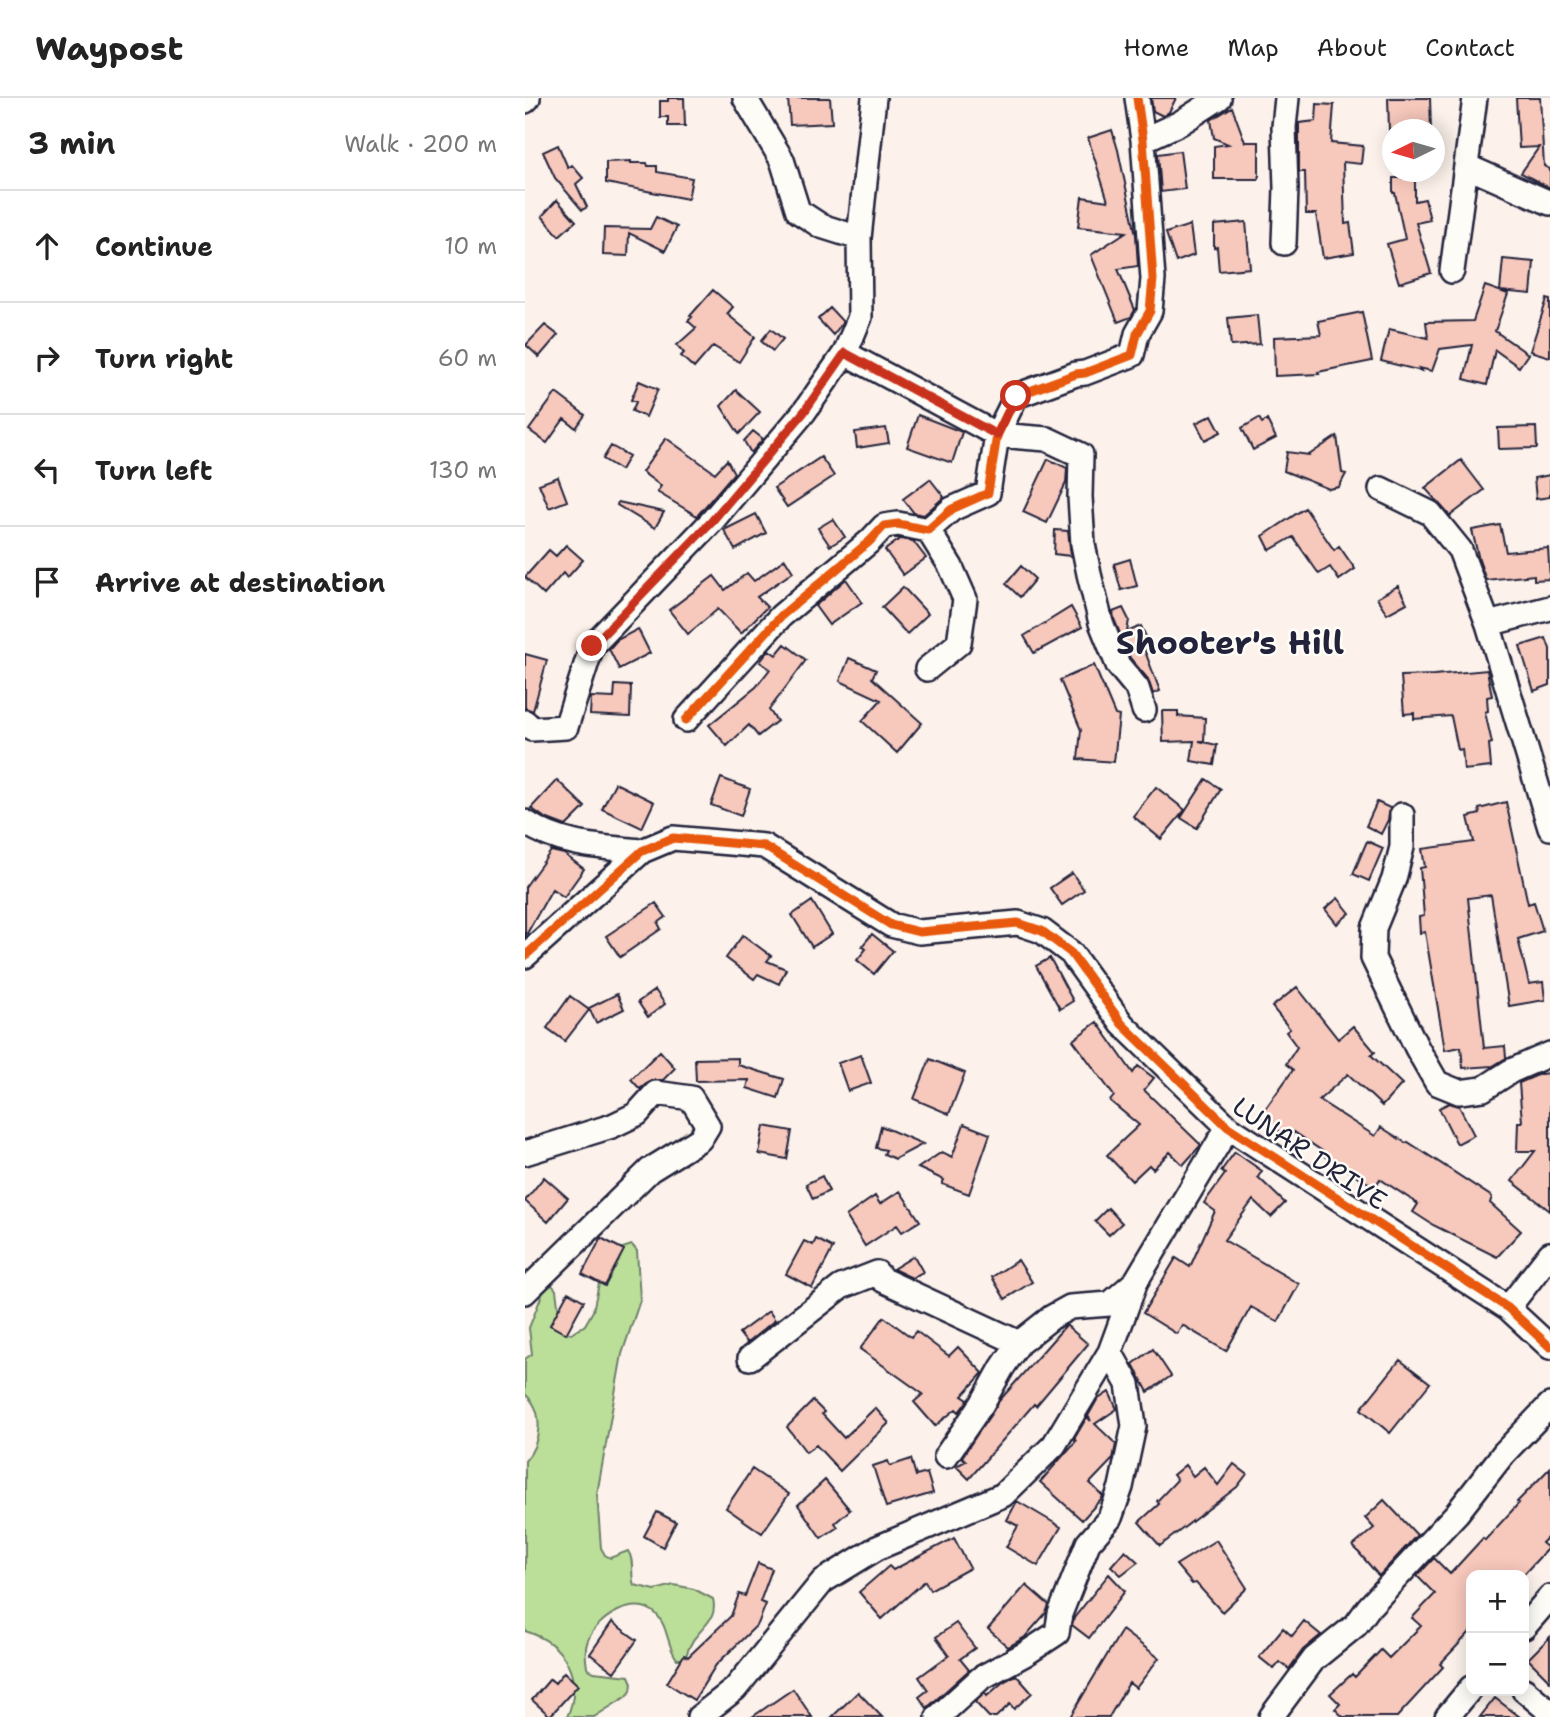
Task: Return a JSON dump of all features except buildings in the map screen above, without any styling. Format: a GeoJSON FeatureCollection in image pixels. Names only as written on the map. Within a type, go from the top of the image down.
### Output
{"type":"FeatureCollection","features":[{"type":"Feature","properties":{"kind":"street"},"geometry":{"type":"LineString","coordinates":[[745,98],[782,160],[798,211],[821,226],[859,238]]}},
{"type":"Feature","properties":{"kind":"street"},"geometry":{"type":"LineString","coordinates":[[525,722],[532,729],[566,727],[592,646],[712,521],[804,412],[845,353],[860,317],[859,238],[874,98]]}},
{"type":"Feature","properties":{"kind":"street"},"geometry":{"type":"LineString","coordinates":[[927,530],[952,509],[988,493],[997,435],[1016,396],[1132,355],[1137,334],[1150,312],[1153,279],[1143,140],[1137,98]]}},
{"type":"Feature","properties":{"kind":"street"},"geometry":{"type":"LineString","coordinates":[[1143,140],[1180,123],[1219,98]]}},
{"type":"Feature","properties":{"kind":"street"},"geometry":{"type":"LineString","coordinates":[[1284,243],[1284,127],[1287,98]]}},
{"type":"Feature","properties":{"kind":"street"},"geometry":{"type":"LineString","coordinates":[[1452,271],[1475,98]]}},
{"type":"Feature","properties":{"kind":"street"},"geometry":{"type":"LineString","coordinates":[[1466,166],[1550,203]]}},
{"type":"Feature","properties":{"kind":"street"},"geometry":{"type":"LineString","coordinates":[[845,353],[997,435],[1047,439],[1081,456],[1083,544],[1101,623],[1118,664],[1137,688],[1145,710]]}},
{"type":"Feature","properties":{"kind":"street"},"geometry":{"type":"LineString","coordinates":[[1381,489],[1430,513],[1460,550],[1488,624],[1550,828]]}},
{"type":"Feature","properties":{"kind":"street"},"geometry":{"type":"LineString","coordinates":[[686,720],[781,616],[884,526],[898,524],[927,530],[951,567],[965,599],[959,643],[927,669]]}},
{"type":"Feature","properties":{"kind":"street"},"geometry":{"type":"LineString","coordinates":[[1488,624],[1550,608]]}},
{"type":"Feature","properties":{"kind":"street"},"geometry":{"type":"LineString","coordinates":[[1402,815],[1402,847],[1394,879],[1374,928],[1373,958],[1437,1083],[1459,1093],[1483,1089],[1511,1071],[1550,1054]]}},
{"type":"Feature","properties":{"kind":"street"},"geometry":{"type":"LineString","coordinates":[[525,822],[543,834],[565,842],[642,851]]}},
{"type":"Feature","properties":{"kind":"street","name":"LUNAR DRIVE"},"geometry":{"type":"LineString","coordinates":[[525,956],[642,851],[673,838],[764,846],[891,925],[919,932],[1018,923],[1042,931],[1071,953],[1122,1024],[1228,1127],[1508,1308],[1550,1347]]}},
{"type":"Feature","properties":{"kind":"street"},"geometry":{"type":"LineString","coordinates":[[525,1153],[612,1126],[637,1114],[656,1093],[691,1098],[708,1126],[700,1139],[650,1170],[525,1292]]}},
{"type":"Feature","properties":{"kind":"street"},"geometry":{"type":"LineString","coordinates":[[699,1717],[735,1689],[823,1581],[877,1548],[1003,1495],[1054,1445],[1110,1352],[1136,1281],[1228,1127]]}},
{"type":"Feature","properties":{"kind":"street"},"geometry":{"type":"LineString","coordinates":[[1508,1308],[1550,1254]]}},
{"type":"Feature","properties":{"kind":"street"},"geometry":{"type":"LineString","coordinates":[[750,1358],[841,1287],[877,1273],[883,1280],[1019,1343]]}},
{"type":"Feature","properties":{"kind":"street"},"geometry":{"type":"LineString","coordinates":[[946,1456],[1019,1343],[1052,1317],[1070,1307],[1110,1304],[1136,1281]]}},
{"type":"Feature","properties":{"kind":"street"},"geometry":{"type":"LineString","coordinates":[[938,1717],[981,1678],[1057,1633],[1060,1614],[1088,1543],[1109,1518],[1121,1487],[1135,1426],[1128,1384],[1110,1352]]}},
{"type":"Feature","properties":{"kind":"street"},"geometry":{"type":"LineString","coordinates":[[1271,1717],[1314,1659],[1356,1625],[1369,1607],[1457,1513],[1504,1453],[1550,1405]]}},
{"type":"Feature","properties":{"kind":"street"},"geometry":{"type":"LineString","coordinates":[[1529,1621],[1550,1597]]}},
{"type":"Feature","properties":{"kind":"street"},"geometry":{"type":"LineString","coordinates":[[1447,1717],[1466,1694]]}},
{"type":"Feature","properties":{"kind":"street"},"geometry":{"type":"LineString","coordinates":[[1529,1694],[1550,1712]]}},
{"type":"Feature","properties":{"kind":"green space"},"geometry":{"type":"Polygon","coordinates":[[[632,1245],[637,1251],[640,1300],[622,1354],[597,1494],[601,1548],[610,1558],[628,1551],[634,1585],[655,1590],[674,1585],[694,1589],[713,1599],[714,1610],[692,1643],[685,1659],[677,1659],[660,1619],[647,1608],[628,1608],[608,1617],[599,1624],[588,1640],[587,1668],[594,1672],[629,1676],[631,1691],[594,1717],[567,1717],[573,1689],[567,1664],[551,1644],[525,1631],[525,1461],[535,1445],[538,1427],[536,1409],[525,1394],[525,1359],[532,1354],[529,1328],[545,1287],[552,1285],[556,1290],[561,1330],[571,1334],[585,1325],[593,1311],[603,1265],[613,1251],[632,1245]]]}},
{"type":"Feature","properties":{"kind":"cycle path"},"geometry":{"type":"LineString","coordinates":[[686,720],[781,616],[884,526],[898,524],[928,530],[952,509],[988,493],[997,435],[1016,396],[1132,355],[1137,334],[1150,311],[1153,279],[1143,140],[1137,98]]}},
{"type":"Feature","properties":{"kind":"cycle path"},"geometry":{"type":"LineString","coordinates":[[525,956],[642,851],[673,838],[764,846],[891,925],[919,932],[1018,923],[1042,931],[1071,953],[1122,1024],[1228,1127],[1508,1308],[1550,1347]]}},
{"type":"Feature","properties":{"kind":"district","name":"Shooter's Hill"},"geometry":{"type":"Point","coordinates":[1230,642]}},
{"type":"Feature","properties":{"kind":"route"},"geometry":{"type":"LineString","coordinates":[[592,646],[712,521],[804,412],[845,353],[997,435],[1016,396]]}}]}
